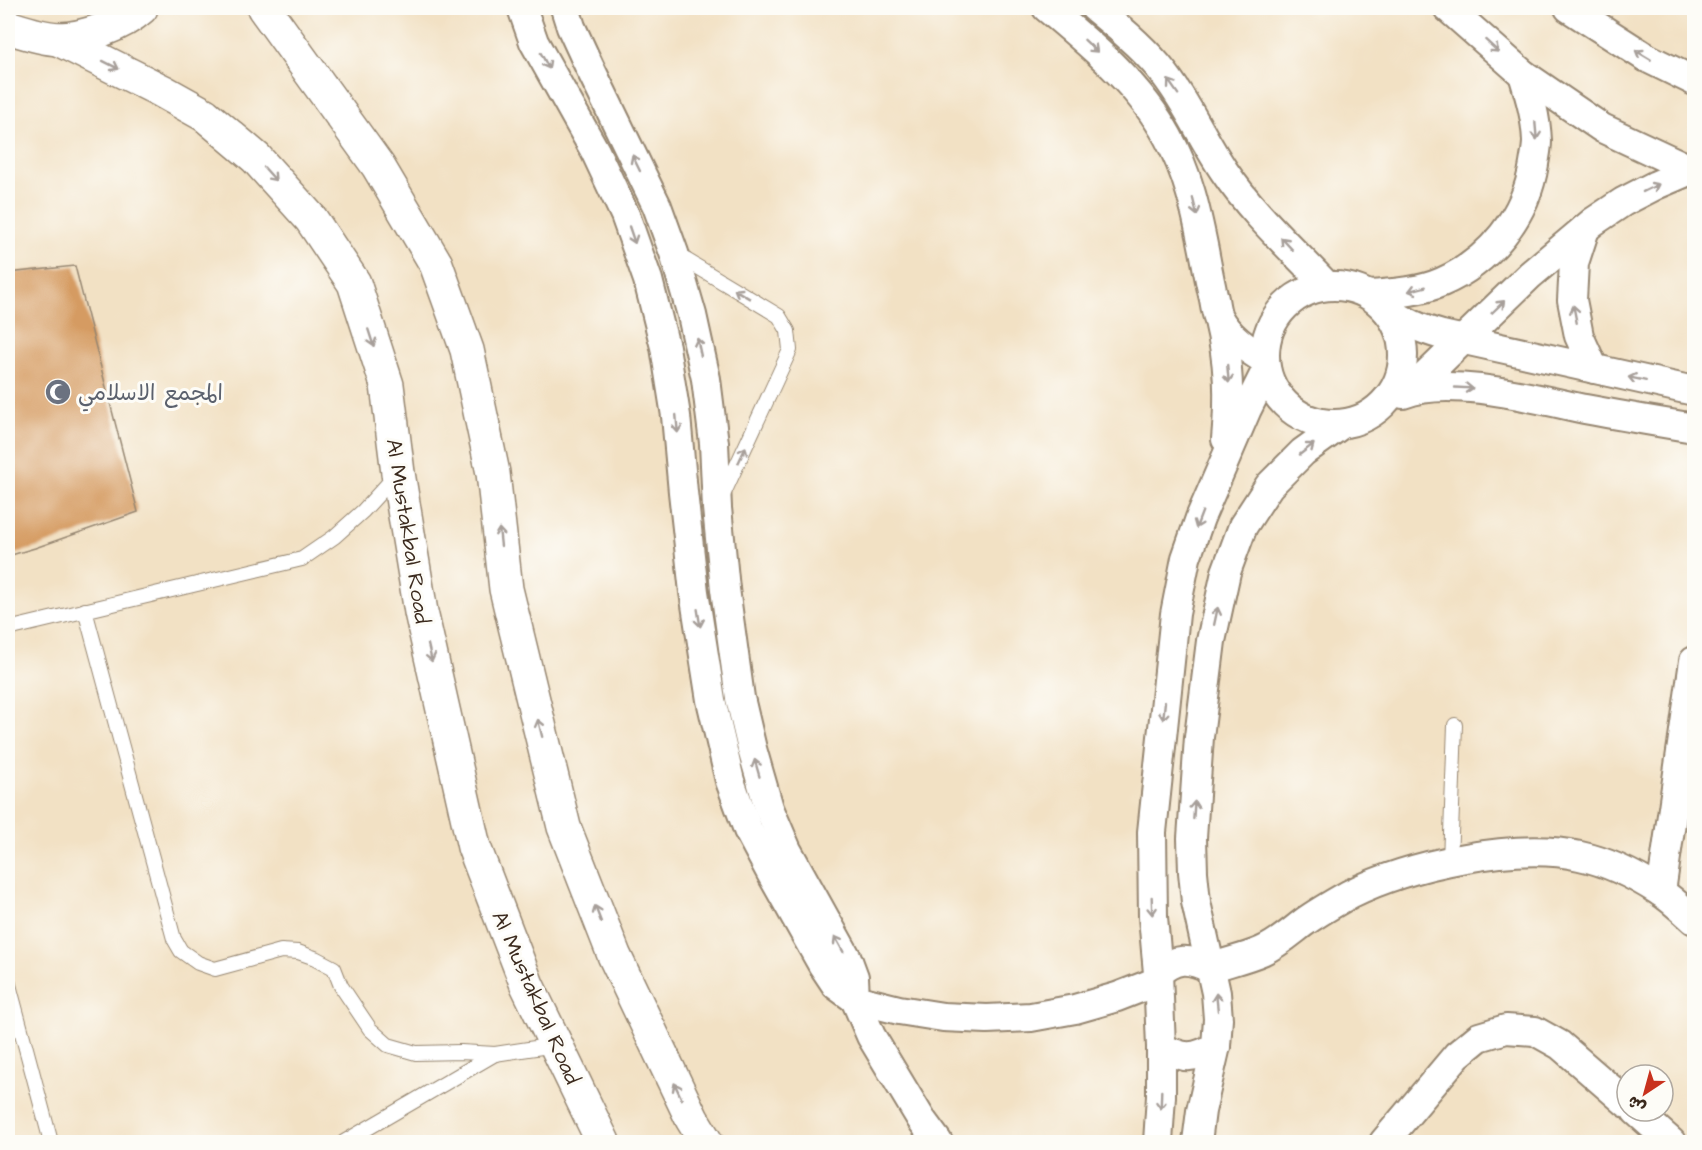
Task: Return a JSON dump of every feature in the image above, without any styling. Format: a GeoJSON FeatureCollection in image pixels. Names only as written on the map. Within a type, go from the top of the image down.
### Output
{"type":"FeatureCollection","features":[{"type":"Feature","properties":{"kind":"main road"},"geometry":{"type":"LineString","coordinates":[[8,27],[58,39],[87,34],[113,25],[141,8]]}},
{"type":"Feature","properties":{"kind":"main road"},"geometry":{"type":"LineString","coordinates":[[264,8],[378,166],[436,264],[467,350],[492,473],[506,589],[564,827],[614,955],[692,1119],[706,1143]]}},
{"type":"Feature","properties":{"kind":"main road","name":"Al Mustakbal Road"},"geometry":{"type":"LineString","coordinates":[[58,39],[205,115],[256,158],[311,219],[354,283],[387,385],[398,473],[421,612],[474,847],[527,985],[603,1143]]}},
{"type":"Feature","properties":{"kind":"street"},"geometry":{"type":"LineString","coordinates":[[522,8],[534,42],[595,152],[625,215],[648,280],[665,347],[676,416],[694,592],[711,700],[730,781],[748,830],[822,964],[836,985],[855,999],[899,1010],[943,1017],[987,1019],[1031,1017],[1075,1009],[1117,997],[1158,977],[1168,963],[1182,960],[1196,962],[1210,968],[1262,951],[1285,938],[1325,907],[1352,893],[1401,875],[1450,861],[1536,850],[1580,856],[1622,870],[1661,891],[1695,920]]}},
{"type":"Feature","properties":{"kind":"street"},"geometry":{"type":"LineString","coordinates":[[565,8],[589,66],[657,206],[674,253],[692,315],[706,379],[714,444],[717,508],[725,590],[740,698],[769,808],[787,850],[847,958],[854,977],[855,999],[871,1036],[938,1143]]}},
{"type":"Feature","properties":{"kind":"street"},"geometry":{"type":"LineString","coordinates":[[1047,8],[1123,77],[1147,104],[1168,136],[1185,174],[1196,208],[1209,282],[1225,347],[1229,378],[1229,409],[1225,444],[1217,478]]}},
{"type":"Feature","properties":{"kind":"street"},"geometry":{"type":"LineString","coordinates":[[1095,8],[1128,35],[1158,66],[1178,94],[1224,171],[1256,211],[1327,286]]}},
{"type":"Feature","properties":{"kind":"street"},"geometry":{"type":"LineString","coordinates":[[1448,8],[1523,74],[1602,128],[1693,171]]}},
{"type":"Feature","properties":{"kind":"street"},"geometry":{"type":"LineString","coordinates":[[1569,8],[1647,58],[1695,81]]}},
{"type":"Feature","properties":{"kind":"street"},"geometry":{"type":"LineString","coordinates":[[1378,302],[1441,283],[1472,266],[1499,242],[1519,213],[1532,179],[1537,144],[1534,108],[1523,74]]}},
{"type":"Feature","properties":{"kind":"street"},"geometry":{"type":"LineString","coordinates":[[1197,1143],[1201,1111],[1216,1046],[1218,1019],[1216,993],[1196,902],[1193,872],[1192,838],[1199,737],[1211,641],[1226,572],[1243,526],[1269,486],[1303,452],[1342,424],[1367,417],[1398,396],[1462,340],[1530,275],[1585,229],[1623,202],[1656,184],[1693,171]]}},
{"type":"Feature","properties":{"kind":"street"},"geometry":{"type":"LineString","coordinates":[[1585,229],[1574,263],[1572,300],[1579,336],[1594,369]]}},
{"type":"Feature","properties":{"kind":"street"},"geometry":{"type":"LineString","coordinates":[[1158,1143],[1161,1047],[1153,917],[1152,832],[1174,625],[1186,558],[1200,518],[1265,365],[1268,333],[1281,310],[1302,294],[1327,286],[1349,287],[1378,302],[1403,321],[1422,330],[1695,391]]}},
{"type":"Feature","properties":{"kind":"street"},"geometry":{"type":"LineString","coordinates":[[1378,302],[1399,331],[1403,355],[1398,396]]}},
{"type":"Feature","properties":{"kind":"street"},"geometry":{"type":"LineString","coordinates":[[1218,316],[1230,334],[1265,365],[1276,394],[1294,412],[1317,422],[1342,424]]}},
{"type":"Feature","properties":{"kind":"street"},"geometry":{"type":"LineString","coordinates":[[1398,396],[1465,387],[1516,394],[1695,429]]}},
{"type":"Feature","properties":{"kind":"street"},"geometry":{"type":"LineString","coordinates":[[1661,891],[1695,661]]}},
{"type":"Feature","properties":{"kind":"street"},"geometry":{"type":"LineString","coordinates":[[711,700],[740,698]]}},
{"type":"Feature","properties":{"kind":"street"},"geometry":{"type":"LineString","coordinates":[[1384,1143],[1457,1055],[1479,1037],[1506,1029],[1535,1031],[1560,1045],[1615,1093]]}},
{"type":"Feature","properties":{"kind":"street"},"geometry":{"type":"LineString","coordinates":[[1161,1047],[1175,1054],[1189,1057],[1204,1053],[1216,1046]]}},
{"type":"Feature","properties":{"kind":"street"},"geometry":{"type":"LineString","coordinates":[[1649,1123],[1671,1143]]}},
{"type":"Feature","properties":{"kind":"lane"},"geometry":{"type":"LineString","coordinates":[[674,253],[779,316],[788,331],[790,350],[717,508]]}},
{"type":"Feature","properties":{"kind":"lane"},"geometry":{"type":"LineString","coordinates":[[8,629],[302,559],[334,537],[363,511],[398,473]]}},
{"type":"Feature","properties":{"kind":"lane"},"geometry":{"type":"LineString","coordinates":[[85,610],[174,939],[181,951],[198,963],[215,969],[281,951],[298,952],[315,958],[334,968],[340,986],[370,1029],[388,1045],[416,1053],[495,1054],[557,1045]]}},
{"type":"Feature","properties":{"kind":"lane"},"geometry":{"type":"LineString","coordinates":[[1450,861],[1455,724]]}},
{"type":"Feature","properties":{"kind":"lane"},"geometry":{"type":"LineString","coordinates":[[8,981],[51,1143]]}},
{"type":"Feature","properties":{"kind":"lane"},"geometry":{"type":"LineString","coordinates":[[344,1143],[495,1054]]}},
{"type":"Feature","properties":{"kind":"building","name":"المجمع الاسلامي"},"geometry":{"type":"Polygon","coordinates":[[[75,266],[138,512],[8,556],[8,273],[75,266]]]}},
{"type":"Feature","properties":{"kind":"place","name":"المجمع الاسلامي"},"geometry":{"type":"Point","coordinates":[58,392]}}]}
